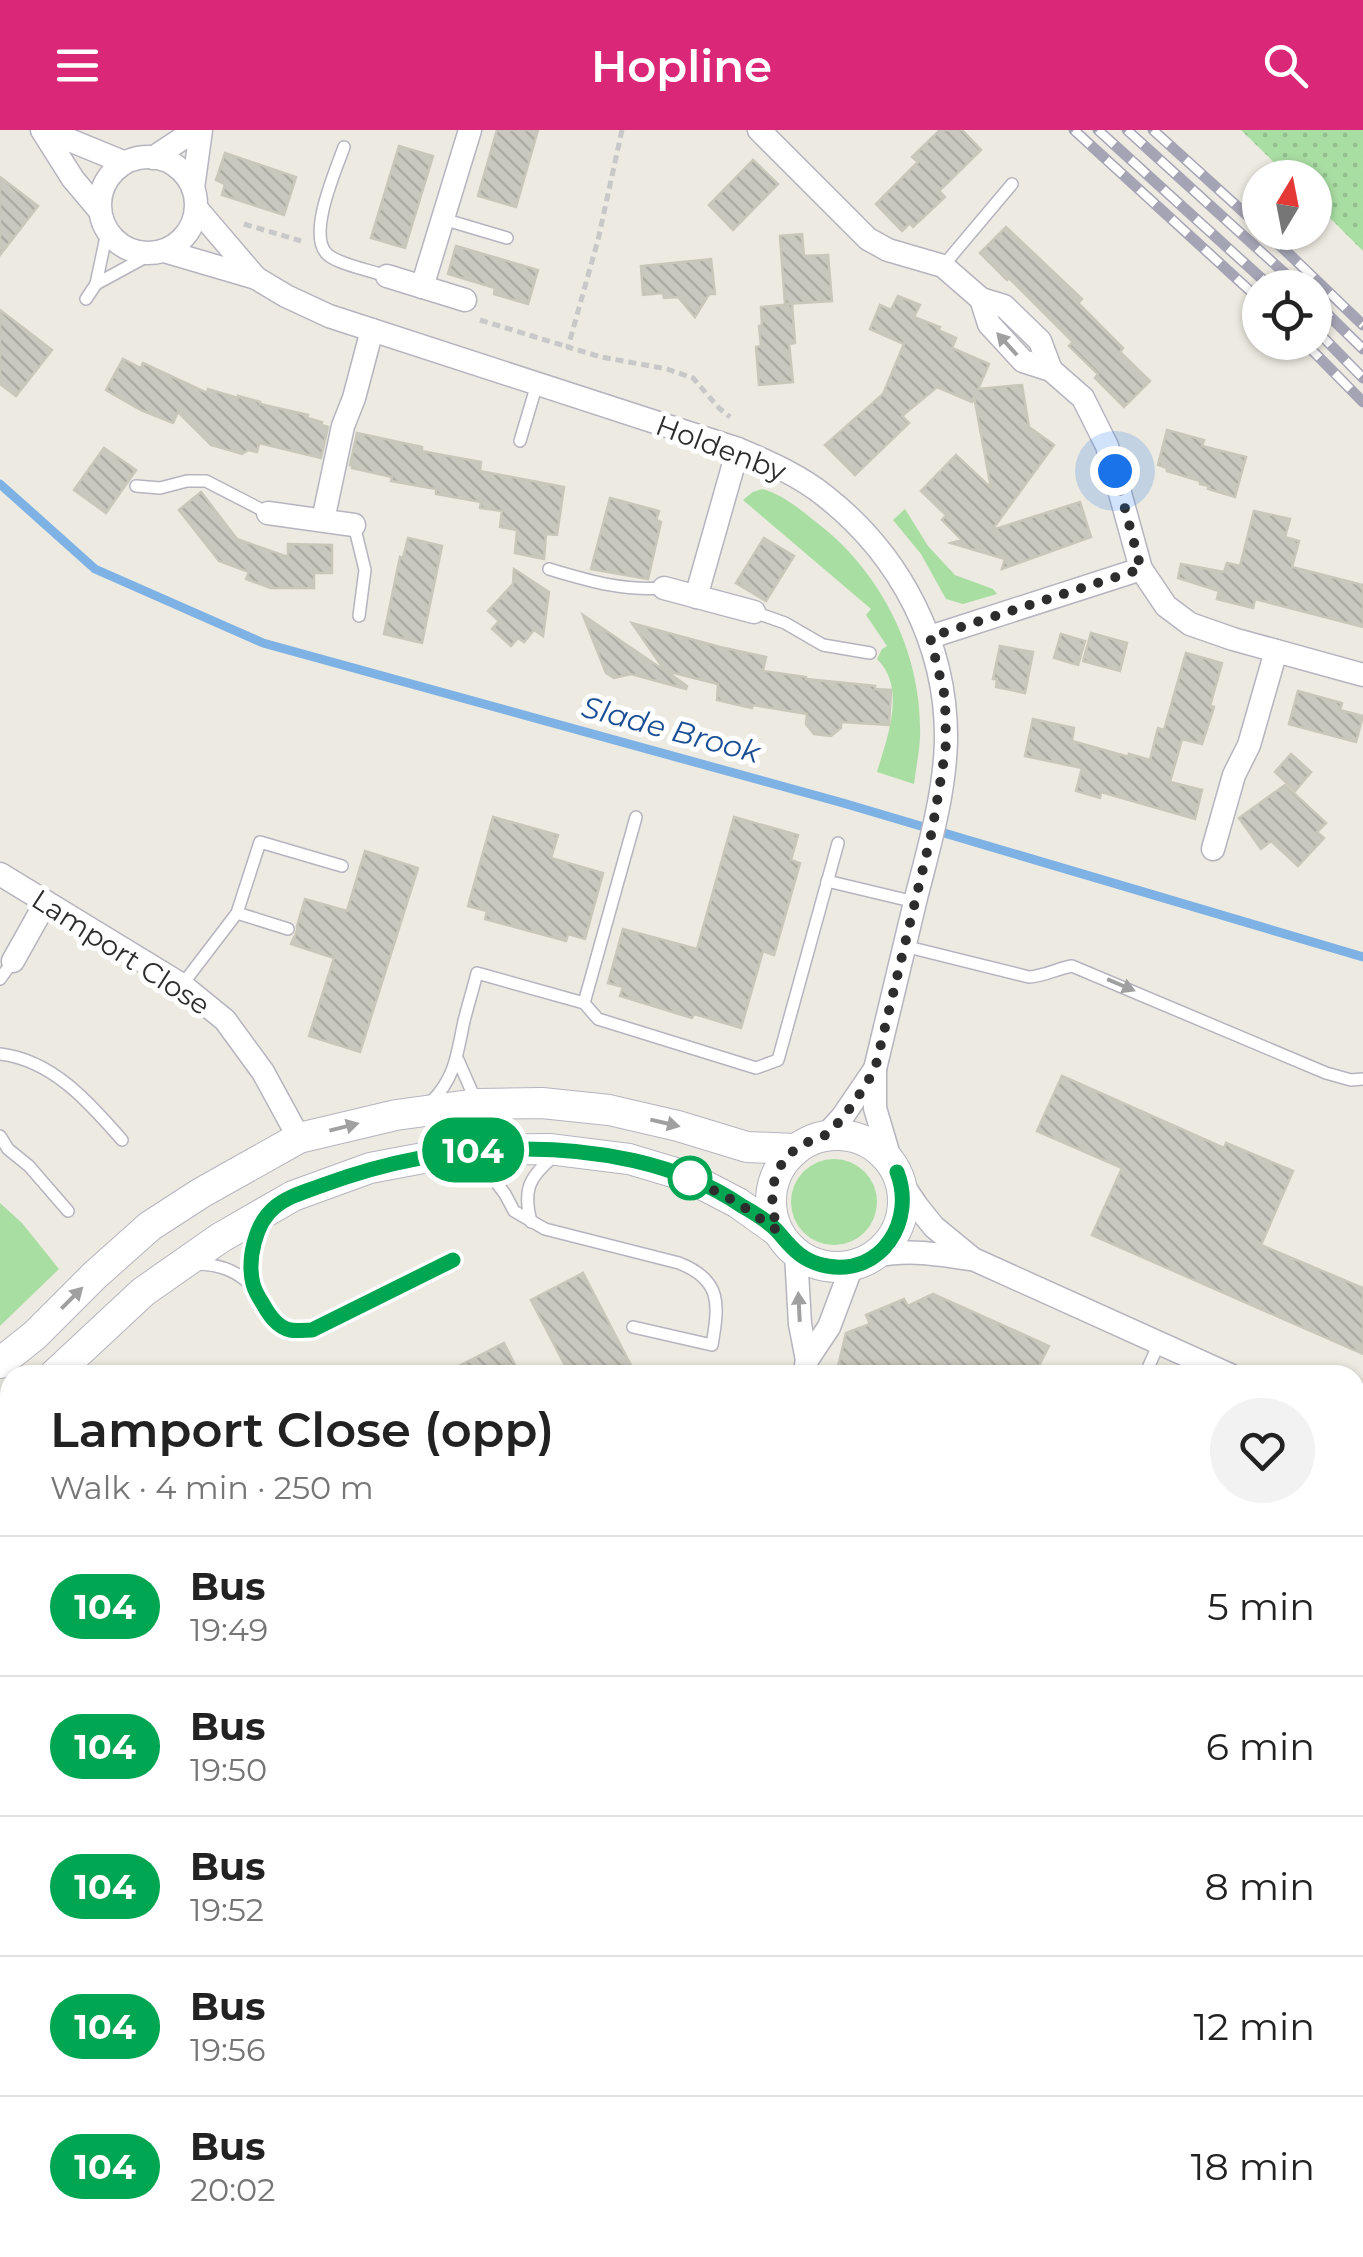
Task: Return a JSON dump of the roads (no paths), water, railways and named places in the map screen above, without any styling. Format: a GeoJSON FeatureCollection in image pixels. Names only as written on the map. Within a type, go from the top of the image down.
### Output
{"type":"FeatureCollection","features":[{"type":"Feature","properties":{"kind":"street"},"geometry":{"type":"LineString","coordinates":[[44,130],[123,162]]}},
{"type":"Feature","properties":{"kind":"street"},"geometry":{"type":"LineString","coordinates":[[44,130],[73,180],[104,222],[124,247],[140,254],[175,245],[188,230],[195,198],[198,130]]}},
{"type":"Feature","properties":{"kind":"street"},"geometry":{"type":"LineString","coordinates":[[153,158],[198,130]]}},
{"type":"Feature","properties":{"kind":"street"},"geometry":{"type":"LineString","coordinates":[[422,287],[470,130]]}},
{"type":"Feature","properties":{"kind":"street"},"geometry":{"type":"LineString","coordinates":[[759,130],[868,239],[888,250],[943,266],[981,299],[990,324],[1023,361],[1051,370],[1083,398],[1107,446],[1141,569],[1166,606],[1190,624],[1363,675]]}},
{"type":"Feature","properties":{"kind":"street"},"geometry":{"type":"LineString","coordinates":[[104,222],[100,193],[110,175],[123,162],[142,156],[175,166],[190,179],[195,198]]}},
{"type":"Feature","properties":{"kind":"street","name":"Holdenby"},"geometry":{"type":"LineString","coordinates":[[195,198],[256,278]]}},
{"type":"Feature","properties":{"kind":"street","name":"Holdenby"},"geometry":{"type":"LineString","coordinates":[[159,252],[256,278],[315,310],[738,449],[781,468],[824,494],[868,534],[902,580],[930,637],[945,697],[946,744],[939,802],[875,1069],[875,1108],[896,1172]]}},
{"type":"Feature","properties":{"kind":"street"},"geometry":{"type":"LineString","coordinates":[[387,276],[461,299]]}},
{"type":"Feature","properties":{"kind":"street"},"geometry":{"type":"LineString","coordinates":[[323,520],[342,426],[354,398],[372,330]]}},
{"type":"Feature","properties":{"kind":"street"},"geometry":{"type":"LineString","coordinates":[[696,597],[738,449]]}},
{"type":"Feature","properties":{"kind":"street"},"geometry":{"type":"LineString","coordinates":[[268,513],[354,525]]}},
{"type":"Feature","properties":{"kind":"street"},"geometry":{"type":"LineString","coordinates":[[930,637],[1141,569]]}},
{"type":"Feature","properties":{"kind":"street"},"geometry":{"type":"LineString","coordinates":[[664,588],[754,612]]}},
{"type":"Feature","properties":{"kind":"street"},"geometry":{"type":"LineString","coordinates":[[1213,848],[1234,775],[1250,745],[1276,651]]}},
{"type":"Feature","properties":{"kind":"street","name":"Lamport Close"},"geometry":{"type":"LineString","coordinates":[[0,874],[182,985],[225,1020],[263,1072],[299,1138]]}},
{"type":"Feature","properties":{"kind":"street"},"geometry":{"type":"LineString","coordinates":[[6,970],[46,902]]}},
{"type":"Feature","properties":{"kind":"street","name":"Holdenby"},"geometry":{"type":"LineString","coordinates":[[825,1136],[875,1069]]}},
{"type":"Feature","properties":{"kind":"street"},"geometry":{"type":"LineString","coordinates":[[0,1363],[150,1226],[299,1138],[421,1111],[477,1104],[542,1104],[609,1110],[746,1147],[796,1149]]}},
{"type":"Feature","properties":{"kind":"street"},"geometry":{"type":"LineString","coordinates":[[806,1365],[787,1242],[771,1210],[772,1187],[781,1166],[796,1149],[810,1140],[844,1135],[878,1149],[934,1226],[973,1259],[1208,1365]]}},
{"type":"Feature","properties":{"kind":"street"},"geometry":{"type":"LineString","coordinates":[[65,1365],[142,1292],[220,1238],[294,1196],[370,1168],[452,1152],[560,1150],[629,1159],[686,1176],[738,1203],[813,1263],[832,1267],[894,1252],[973,1259]]}},
{"type":"Feature","properties":{"kind":"street"},"geometry":{"type":"LineString","coordinates":[[807,1365],[864,1261],[890,1241],[900,1223],[904,1203],[896,1172]]}},
{"type":"Feature","properties":{"kind":"lane"},"geometry":{"type":"LineString","coordinates":[[344,147],[320,219],[323,248],[330,257],[387,276]]}},
{"type":"Feature","properties":{"kind":"lane"},"geometry":{"type":"LineString","coordinates":[[943,266],[1012,184]]}},
{"type":"Feature","properties":{"kind":"lane"},"geometry":{"type":"LineString","coordinates":[[442,219],[507,238]]}},
{"type":"Feature","properties":{"kind":"lane"},"geometry":{"type":"LineString","coordinates":[[86,299],[96,284],[104,222]]}},
{"type":"Feature","properties":{"kind":"lane"},"geometry":{"type":"LineString","coordinates":[[96,284],[159,252]]}},
{"type":"Feature","properties":{"kind":"lane"},"geometry":{"type":"LineString","coordinates":[[520,441],[537,384]]}},
{"type":"Feature","properties":{"kind":"lane"},"geometry":{"type":"LineString","coordinates":[[136,486],[160,488],[186,481],[206,481],[268,513]]}},
{"type":"Feature","properties":{"kind":"lane"},"geometry":{"type":"LineString","coordinates":[[354,525],[365,570],[359,616]]}},
{"type":"Feature","properties":{"kind":"lane"},"geometry":{"type":"LineString","coordinates":[[549,569],[609,587],[664,588]]}},
{"type":"Feature","properties":{"kind":"lane"},"geometry":{"type":"LineString","coordinates":[[754,612],[823,645],[870,654]]}},
{"type":"Feature","properties":{"kind":"lane"},"geometry":{"type":"LineString","coordinates":[[584,1003],[636,817]]}},
{"type":"Feature","properties":{"kind":"lane"},"geometry":{"type":"LineString","coordinates":[[182,985],[237,913],[260,842],[342,866]]}},
{"type":"Feature","properties":{"kind":"lane"},"geometry":{"type":"LineString","coordinates":[[421,1111],[440,1093],[458,1060],[478,973],[584,1003],[598,1019],[756,1068],[778,1060],[838,843]]}},
{"type":"Feature","properties":{"kind":"lane"},"geometry":{"type":"LineString","coordinates":[[827,882],[915,902]]}},
{"type":"Feature","properties":{"kind":"lane"},"geometry":{"type":"LineString","coordinates":[[237,913],[288,928]]}},
{"type":"Feature","properties":{"kind":"lane"},"geometry":{"type":"LineString","coordinates":[[904,946],[1030,977],[1072,966],[1326,1073],[1363,1079]]}},
{"type":"Feature","properties":{"kind":"lane"},"geometry":{"type":"LineString","coordinates":[[0,1054],[48,1070],[90,1102],[122,1140]]}},
{"type":"Feature","properties":{"kind":"lane"},"geometry":{"type":"LineString","coordinates":[[458,1060],[477,1104]]}},
{"type":"Feature","properties":{"kind":"lane"},"geometry":{"type":"LineString","coordinates":[[0,1136],[68,1211]]}},
{"type":"Feature","properties":{"kind":"lane"},"geometry":{"type":"LineString","coordinates":[[531,1222],[526,1205],[530,1182],[538,1169],[560,1150]]}},
{"type":"Feature","properties":{"kind":"lane"},"geometry":{"type":"LineString","coordinates":[[452,1152],[486,1169],[514,1211],[531,1222],[679,1263],[698,1271],[709,1282],[718,1314],[712,1345],[633,1327]]}},
{"type":"Feature","properties":{"kind":"lane"},"geometry":{"type":"LineString","coordinates":[[273,1208],[260,1225],[251,1274],[254,1288],[271,1318],[287,1330],[312,1330],[453,1260]]}},
{"type":"Feature","properties":{"kind":"lane"},"geometry":{"type":"LineString","coordinates":[[173,1270],[191,1264],[210,1264],[237,1274],[254,1288]]}},
{"type":"Feature","properties":{"kind":"lane"},"geometry":{"type":"LineString","coordinates":[[1150,1365],[1159,1343]]}},
{"type":"Feature","properties":{"kind":"waterway","name":"Slade Brook"},"geometry":{"type":"LineString","coordinates":[[0,484],[95,569],[263,643],[843,803],[1363,957]]}},
{"type":"Feature","properties":{"kind":"railway"},"geometry":{"type":"LineString","coordinates":[[1074,130],[1242,284]]}},
{"type":"Feature","properties":{"kind":"railway"},"geometry":{"type":"LineString","coordinates":[[1098,130],[1252,270]]}},
{"type":"Feature","properties":{"kind":"railway"},"geometry":{"type":"LineString","coordinates":[[1127,130],[1281,270]]}},
{"type":"Feature","properties":{"kind":"railway"},"geometry":{"type":"LineString","coordinates":[[1153,130],[1242,211]]}},
{"type":"Feature","properties":{"kind":"railway"},"geometry":{"type":"LineString","coordinates":[[1285,250],[1363,325]]}},
{"type":"Feature","properties":{"kind":"railway"},"geometry":{"type":"LineString","coordinates":[[1332,319],[1363,349]]}},
{"type":"Feature","properties":{"kind":"railway"},"geometry":{"type":"LineString","coordinates":[[1332,346],[1363,378]]}},
{"type":"Feature","properties":{"kind":"railway"},"geometry":{"type":"LineString","coordinates":[[1322,360],[1363,402]]}}]}
